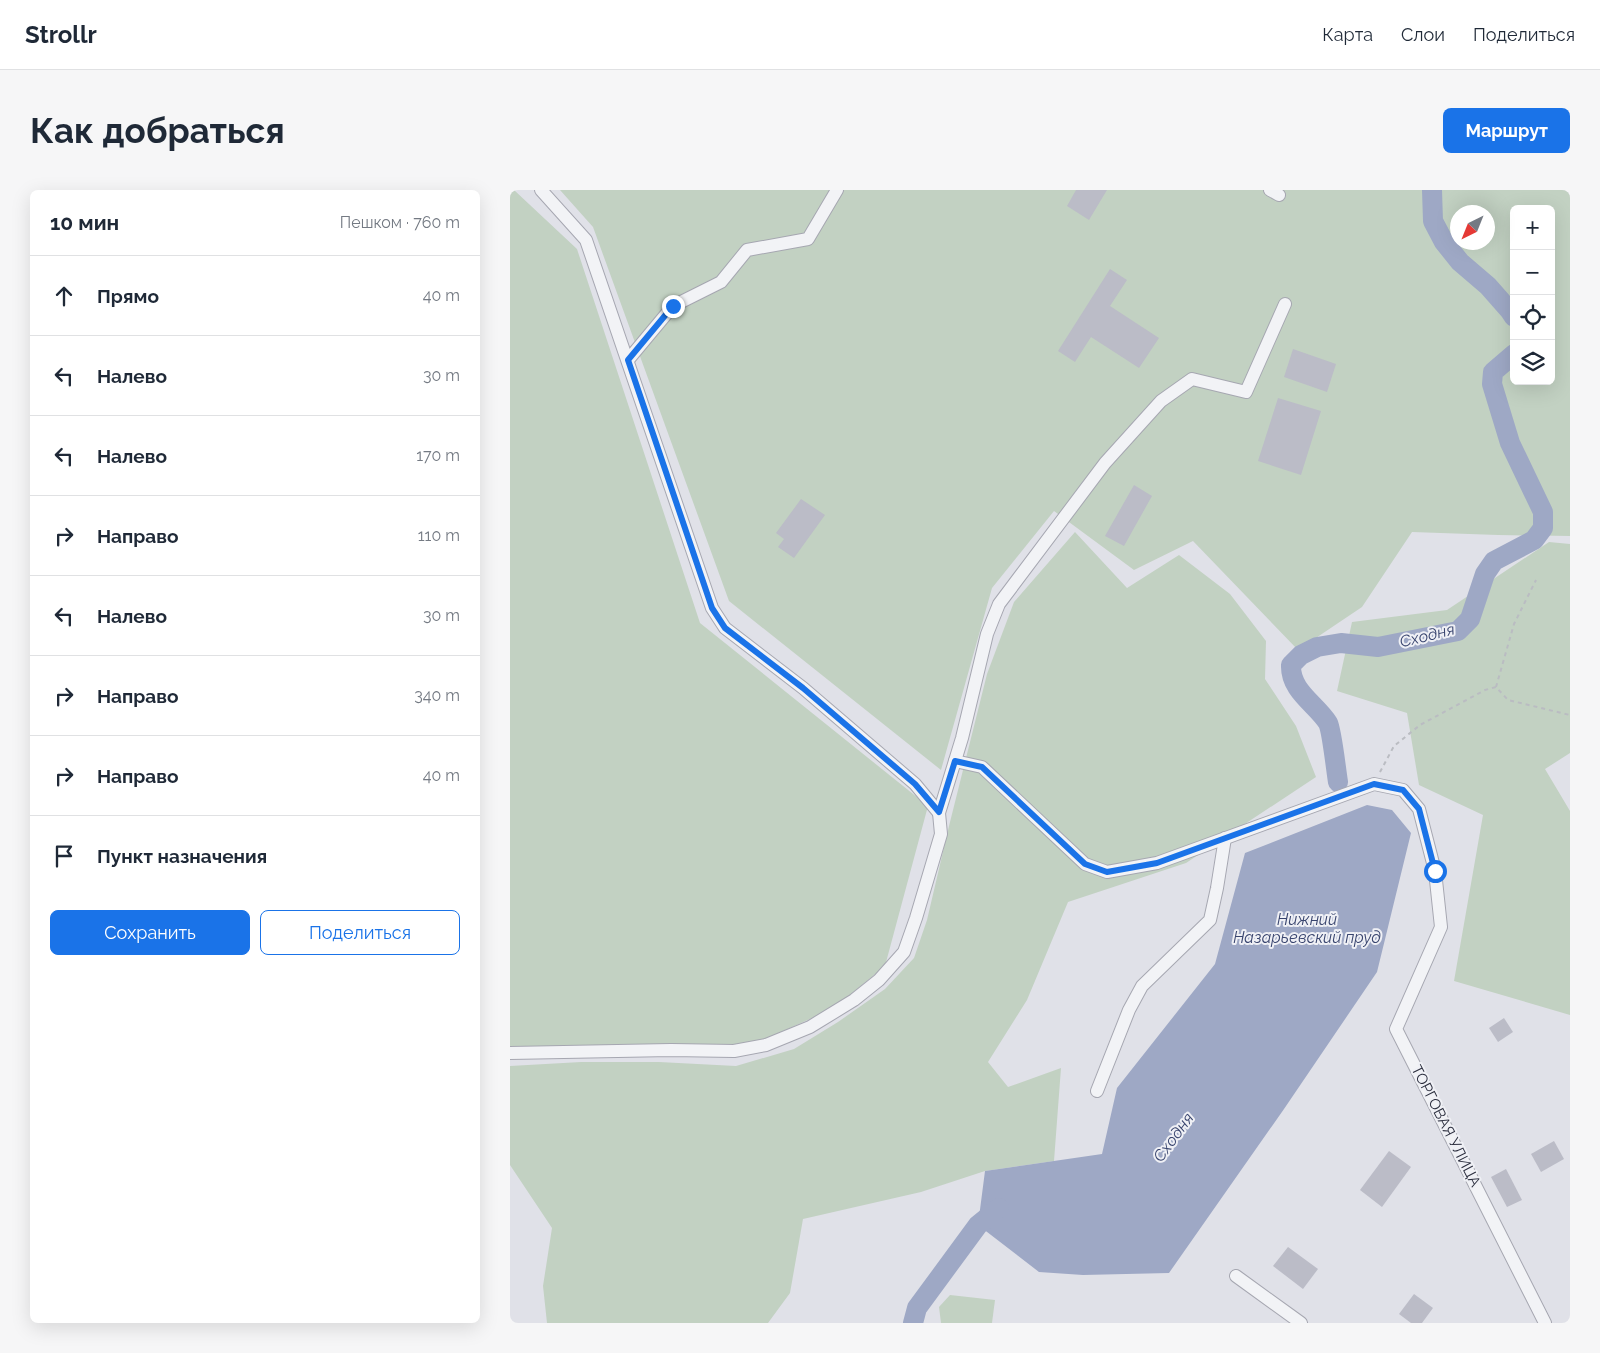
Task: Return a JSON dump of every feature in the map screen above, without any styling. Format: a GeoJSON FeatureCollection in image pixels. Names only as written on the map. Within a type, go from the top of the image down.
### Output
{"type":"FeatureCollection","features":[{"type":"Feature","properties":{"kind":"street"},"geometry":{"type":"LineString","coordinates":[[541,190],[586,240],[712,608],[725,628],[803,688],[915,784],[939,812]]}},
{"type":"Feature","properties":{"kind":"street"},"geometry":{"type":"LineString","coordinates":[[628,360],[673,306],[721,282],[747,250],[808,239],[837,190]]}},
{"type":"Feature","properties":{"kind":"street"},"geometry":{"type":"LineString","coordinates":[[510,1053],[671,1050],[734,1051],[766,1045],[810,1027],[854,1000],[880,980],[904,952],[916,918],[941,834],[939,812],[962,738],[987,634],[999,604],[1105,464],[1161,401],[1192,379],[1246,392],[1285,304]]}},
{"type":"Feature","properties":{"kind":"street"},"geometry":{"type":"LineString","coordinates":[[955,761],[982,767],[1085,864],[1107,872],[1157,863],[1374,784]]}},
{"type":"Feature","properties":{"kind":"street","name":"ТОРГОВАЯ УЛИЦА"},"geometry":{"type":"LineString","coordinates":[[1374,784],[1403,790],[1419,809],[1435,871],[1441,927],[1396,1029],[1545,1323]]}},
{"type":"Feature","properties":{"kind":"street"},"geometry":{"type":"LineString","coordinates":[[1097,1091],[1129,1010],[1142,986],[1210,920],[1217,888],[1224,838]]}},
{"type":"Feature","properties":{"kind":"street"},"geometry":{"type":"LineString","coordinates":[[1236,1276],[1301,1323]]}},
{"type":"Feature","properties":{"kind":"path"},"geometry":{"type":"LineString","coordinates":[[1496,687],[1514,624],[1536,580]]}},
{"type":"Feature","properties":{"kind":"path"},"geometry":{"type":"LineString","coordinates":[[1496,687],[1508,700],[1570,715]]}},
{"type":"Feature","properties":{"kind":"path"},"geometry":{"type":"LineString","coordinates":[[1374,784],[1394,746],[1420,725],[1485,690],[1496,687]]}},
{"type":"Feature","properties":{"kind":"green space"},"geometry":{"type":"Polygon","coordinates":[[[510,190],[514,190],[577,249],[700,623],[928,806],[885,966],[834,1008],[748,1047],[510,1047],[510,190]]]}},
{"type":"Feature","properties":{"kind":"green space"},"geometry":{"type":"Polygon","coordinates":[[[560,190],[1570,190],[1570,536],[1412,532],[1362,607],[1298,650],[1193,541],[1134,570],[1054,511],[992,588],[941,770],[729,601],[593,227],[560,190]]]}},
{"type":"Feature","properties":{"kind":"green space"},"geometry":{"type":"Polygon","coordinates":[[[1075,532],[1127,588],[1179,555],[1230,594],[1266,641],[1265,679],[1296,726],[1316,777],[1186,863],[1068,902],[1027,1000],[988,1062],[1008,1087],[1061,1068],[1054,1161],[985,1171],[921,1192],[803,1219],[790,1293],[768,1323],[547,1323],[543,1286],[552,1228],[510,1165],[510,1066],[581,1062],[659,1062],[736,1066],[794,1049],[838,1022],[885,989],[914,958],[927,920],[987,674],[1014,602],[1075,532]]]}},
{"type":"Feature","properties":{"kind":"green space"},"geometry":{"type":"Polygon","coordinates":[[[1549,542],[1570,544],[1570,753],[1545,769],[1570,811],[1570,1015],[1454,981],[1483,815],[1419,785],[1407,713],[1337,691],[1352,622],[1447,610],[1549,542]]]}},
{"type":"Feature","properties":{"kind":"green space"},"geometry":{"type":"Polygon","coordinates":[[[950,1295],[995,1300],[992,1323],[941,1323],[939,1307],[950,1295]]]}},
{"type":"Feature","properties":{"kind":"water","name":"Нижний Назарьевский пруд"},"geometry":{"type":"Polygon","coordinates":[[[1367,805],[1392,810],[1411,833],[1377,972],[1169,1273],[1083,1275],[1039,1272],[978,1225],[985,1171],[1102,1154],[1117,1088],[1215,964],[1245,853],[1367,805]]]}},
{"type":"Feature","properties":{"kind":"building"},"geometry":{"type":"Polygon","coordinates":[[[1076,190],[1107,190],[1089,220],[1067,206],[1076,190]]]}},
{"type":"Feature","properties":{"kind":"building"},"geometry":{"type":"Polygon","coordinates":[[[1110,269],[1127,280],[1110,306],[1159,338],[1139,368],[1091,337],[1075,362],[1058,351],[1110,269]]]}},
{"type":"Feature","properties":{"kind":"building"},"geometry":{"type":"Polygon","coordinates":[[[1293,349],[1336,364],[1327,392],[1284,377],[1293,349]]]}},
{"type":"Feature","properties":{"kind":"building"},"geometry":{"type":"Polygon","coordinates":[[[1278,398],[1321,411],[1301,475],[1258,461],[1278,398]]]}},
{"type":"Feature","properties":{"kind":"building"},"geometry":{"type":"Polygon","coordinates":[[[1134,485],[1152,496],[1124,546],[1105,536],[1134,485]]]}},
{"type":"Feature","properties":{"kind":"building"},"geometry":{"type":"Polygon","coordinates":[[[801,499],[825,515],[794,558],[778,547],[784,539],[776,533],[801,499]]]}},
{"type":"Feature","properties":{"kind":"building"},"geometry":{"type":"Polygon","coordinates":[[[1504,1018],[1513,1032],[1498,1042],[1489,1028],[1504,1018]]]}},
{"type":"Feature","properties":{"kind":"building"},"geometry":{"type":"Polygon","coordinates":[[[1554,1141],[1564,1159],[1541,1172],[1531,1154],[1554,1141]]]}},
{"type":"Feature","properties":{"kind":"building"},"geometry":{"type":"Polygon","coordinates":[[[1389,1151],[1411,1167],[1382,1207],[1360,1190],[1389,1151]]]}},
{"type":"Feature","properties":{"kind":"building"},"geometry":{"type":"Polygon","coordinates":[[[1506,1169],[1522,1200],[1507,1207],[1491,1177],[1506,1169]]]}},
{"type":"Feature","properties":{"kind":"building"},"geometry":{"type":"Polygon","coordinates":[[[1288,1247],[1318,1269],[1303,1289],[1273,1266],[1288,1247]]]}},
{"type":"Feature","properties":{"kind":"building"},"geometry":{"type":"Polygon","coordinates":[[[1414,1294],[1433,1308],[1422,1323],[1411,1323],[1399,1314],[1414,1294]]]}},
{"type":"Feature","properties":{"kind":"waterway","name":"Сходня"},"geometry":{"type":"LineString","coordinates":[[1432,190],[1433,221],[1444,242],[1460,262],[1488,286],[1510,311]]}},
{"type":"Feature","properties":{"kind":"waterway","name":"Сходня"},"geometry":{"type":"LineString","coordinates":[[1338,782],[1328,723],[1299,690],[1292,674],[1291,665],[1301,655],[1317,647],[1341,643],[1378,647],[1458,631],[1470,619],[1485,574],[1494,561],[1534,540],[1543,528],[1543,512],[1510,443],[1492,384],[1493,372],[1510,357]]}},
{"type":"Feature","properties":{"kind":"waterway","name":"Сходня"},"geometry":{"type":"LineString","coordinates":[[913,1323],[917,1308],[978,1225],[999,1208]]}},
{"type":"Feature","properties":{"kind":"route"},"geometry":{"type":"LineString","coordinates":[[673,306],[628,360],[712,608],[725,628],[803,688],[915,784],[939,812],[955,761],[982,767],[1085,864],[1107,872],[1157,863],[1374,784],[1403,790],[1419,809],[1435,871]]}}]}
